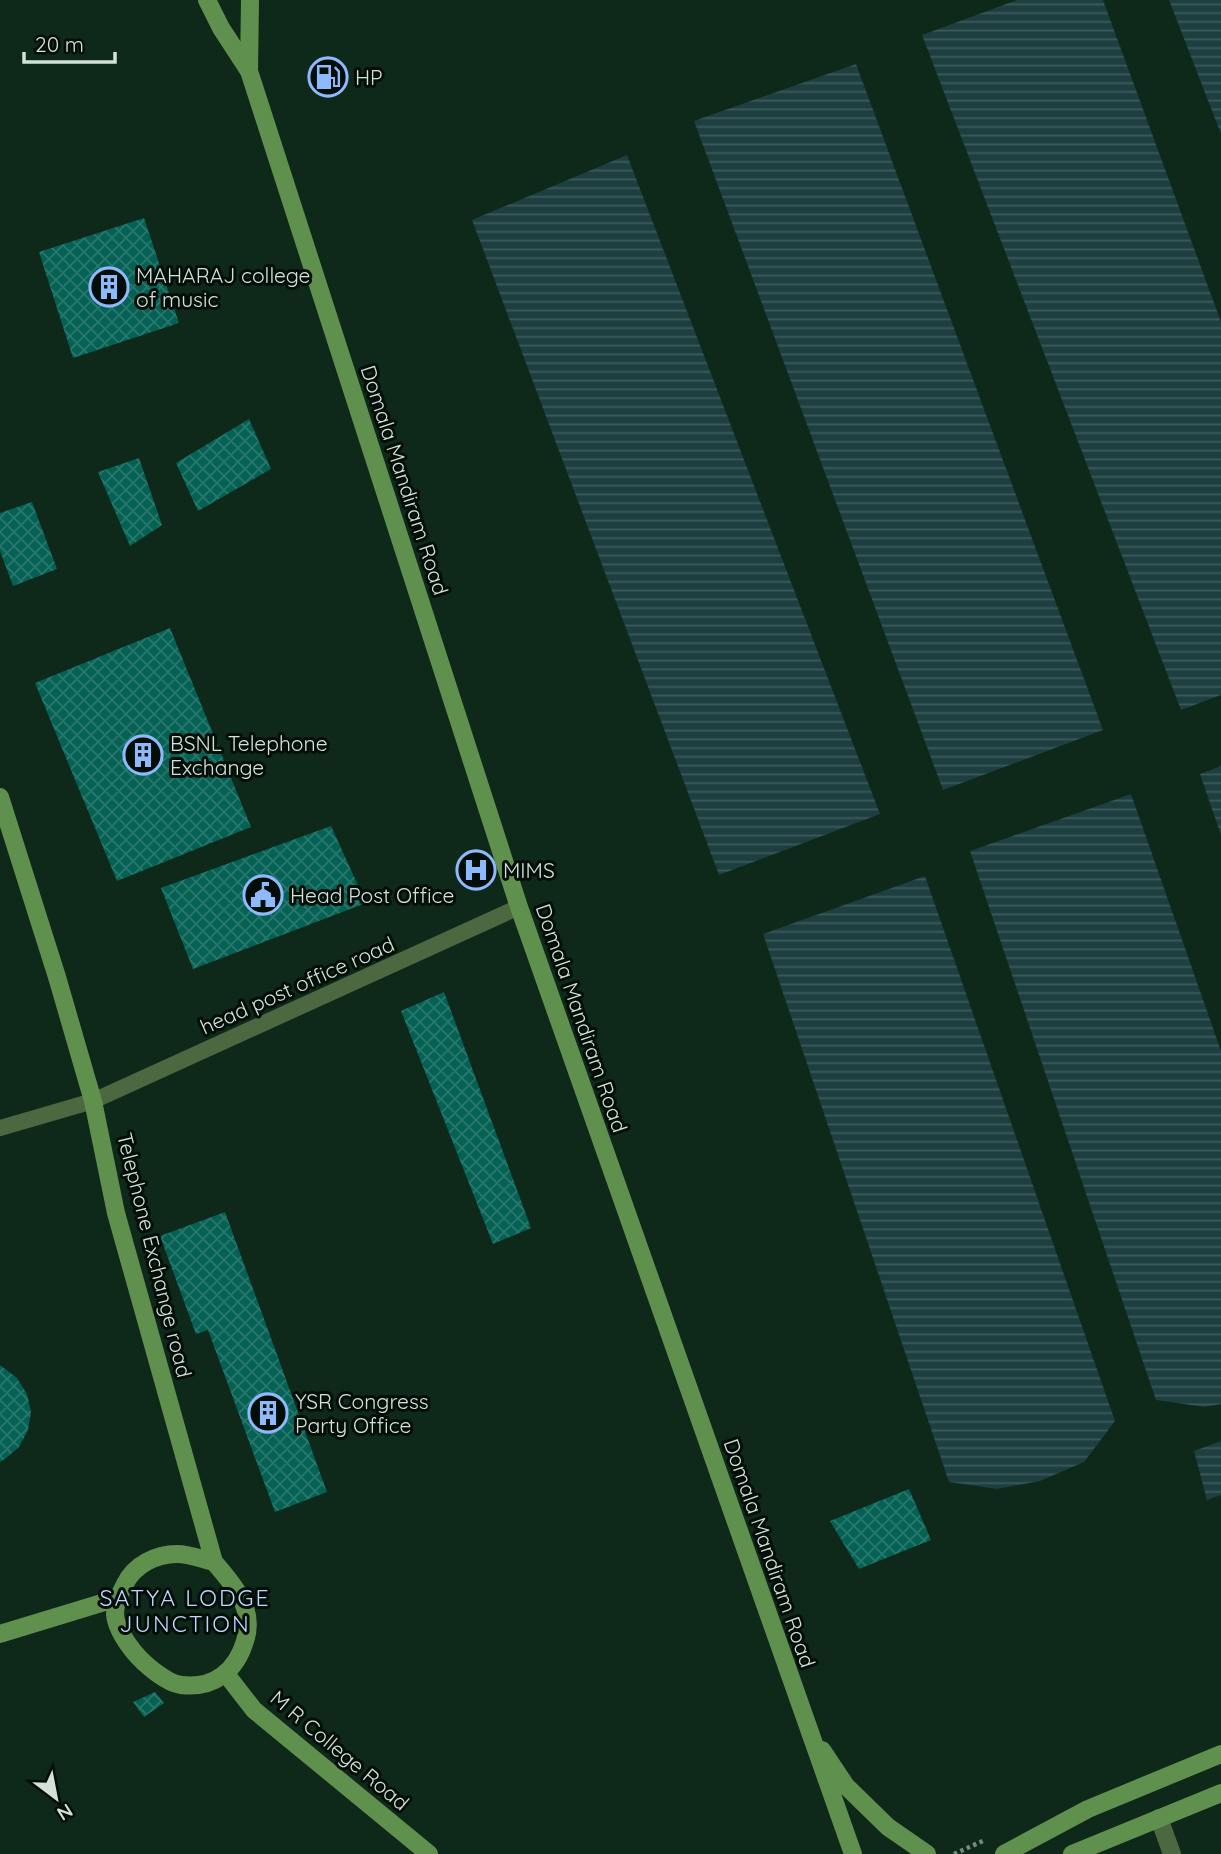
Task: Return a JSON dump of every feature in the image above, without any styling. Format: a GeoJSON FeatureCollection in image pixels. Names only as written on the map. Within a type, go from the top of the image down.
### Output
{"type":"FeatureCollection","features":[{"type":"Feature","properties":{"kind":"street"},"geometry":{"type":"LineString","coordinates":[[207,0],[221,28],[249,71]]}},
{"type":"Feature","properties":{"kind":"street"},"geometry":{"type":"LineString","coordinates":[[249,71],[250,0]]}},
{"type":"Feature","properties":{"kind":"street","name":"Domala Mandiram Road"},"geometry":{"type":"LineString","coordinates":[[249,71],[519,907],[852,1854]]}},
{"type":"Feature","properties":{"kind":"street","name":"Telephone Exchange road"},"geometry":{"type":"LineString","coordinates":[[0,797],[93,1101],[116,1213],[214,1562],[236,1588],[248,1615],[248,1633],[240,1656],[226,1674]]}},
{"type":"Feature","properties":{"kind":"street"},"geometry":{"type":"LineString","coordinates":[[214,1562],[178,1554],[150,1559],[129,1575],[118,1598],[115,1616],[124,1640],[157,1674],[180,1685],[204,1684],[226,1674]]}},
{"type":"Feature","properties":{"kind":"street"},"geometry":{"type":"LineString","coordinates":[[0,1634],[118,1598]]}},
{"type":"Feature","properties":{"kind":"street","name":"M R College Road"},"geometry":{"type":"LineString","coordinates":[[226,1674],[254,1710],[429,1854]]}},
{"type":"Feature","properties":{"kind":"street"},"geometry":{"type":"LineString","coordinates":[[808,1730],[846,1786],[888,1827],[927,1854]]}},
{"type":"Feature","properties":{"kind":"street"},"geometry":{"type":"LineString","coordinates":[[1004,1854],[1088,1809],[1221,1754]]}},
{"type":"Feature","properties":{"kind":"street"},"geometry":{"type":"LineString","coordinates":[[1072,1854],[1221,1793]]}},
{"type":"Feature","properties":{"kind":"street"},"geometry":{"type":"LineString","coordinates":[[1159,1818],[1172,1854]]}},
{"type":"Feature","properties":{"kind":"lane","name":"head post office road"},"geometry":{"type":"LineString","coordinates":[[0,1128],[93,1101],[519,907]]}},
{"type":"Feature","properties":{"kind":"water"},"geometry":{"type":"Polygon","coordinates":[[[1017,0],[1103,0],[1221,322],[1221,695],[1181,710],[922,35],[1017,0]]]}},
{"type":"Feature","properties":{"kind":"water"},"geometry":{"type":"Polygon","coordinates":[[[1169,0],[1221,0],[1221,134],[1169,0]]]}},
{"type":"Feature","properties":{"kind":"water"},"geometry":{"type":"Polygon","coordinates":[[[856,64],[1103,730],[943,790],[694,121],[856,64]]]}},
{"type":"Feature","properties":{"kind":"water"},"geometry":{"type":"Polygon","coordinates":[[[627,155],[880,814],[719,875],[472,220],[627,155]]]}},
{"type":"Feature","properties":{"kind":"water"},"geometry":{"type":"Polygon","coordinates":[[[1221,766],[1221,835],[1200,774],[1221,766]]]}},
{"type":"Feature","properties":{"kind":"water"},"geometry":{"type":"Polygon","coordinates":[[[1131,794],[1221,1051],[1221,1404],[1204,1407],[1156,1400],[970,851],[1131,794]]]}},
{"type":"Feature","properties":{"kind":"water"},"geometry":{"type":"Polygon","coordinates":[[[925,876],[1115,1421],[1084,1462],[1040,1481],[997,1489],[949,1482],[763,934],[925,876]]]}},
{"type":"Feature","properties":{"kind":"water"},"geometry":{"type":"Polygon","coordinates":[[[1221,1441],[1221,1495],[1207,1500],[1194,1451],[1221,1441]]]}},
{"type":"Feature","properties":{"kind":"building","name":"MAHARAJ college of music"},"geometry":{"type":"Polygon","coordinates":[[[144,218],[179,323],[73,358],[39,252],[144,218]]]}},
{"type":"Feature","properties":{"kind":"building"},"geometry":{"type":"Polygon","coordinates":[[[249,419],[271,469],[198,511],[176,463],[249,419]]]}},
{"type":"Feature","properties":{"kind":"building"},"geometry":{"type":"Polygon","coordinates":[[[139,458],[162,525],[130,546],[98,472],[139,458]]]}},
{"type":"Feature","properties":{"kind":"building"},"geometry":{"type":"Polygon","coordinates":[[[32,502],[57,569],[13,586],[0,551],[0,513],[32,502]]]}},
{"type":"Feature","properties":{"kind":"building","name":"BSNL Telephone Exchange"},"geometry":{"type":"Polygon","coordinates":[[[170,628],[251,827],[117,881],[35,683],[170,628]]]}},
{"type":"Feature","properties":{"kind":"building","name":"Head Post Office"},"geometry":{"type":"Polygon","coordinates":[[[331,826],[366,903],[193,969],[161,888],[331,826]]]}},
{"type":"Feature","properties":{"kind":"building"},"geometry":{"type":"Polygon","coordinates":[[[444,992],[531,1228],[493,1244],[401,1011],[444,992]]]}},
{"type":"Feature","properties":{"kind":"building","name":"YSR Congress Party Office"},"geometry":{"type":"Polygon","coordinates":[[[225,1212],[327,1492],[275,1512],[208,1330],[196,1334],[160,1236],[225,1212]]]}},
{"type":"Feature","properties":{"kind":"building"},"geometry":{"type":"Polygon","coordinates":[[[0,1365],[17,1378],[27,1394],[31,1412],[28,1430],[19,1447],[0,1462],[0,1365]]]}},
{"type":"Feature","properties":{"kind":"building"},"geometry":{"type":"Polygon","coordinates":[[[909,1489],[931,1540],[859,1569],[830,1521],[909,1489]]]}},
{"type":"Feature","properties":{"kind":"building"},"geometry":{"type":"Polygon","coordinates":[[[155,1692],[164,1703],[144,1717],[133,1702],[155,1692]]]}},
{"type":"Feature","properties":{"kind":"place","name":"HP"},"geometry":{"type":"Point","coordinates":[328,77]}},
{"type":"Feature","properties":{"kind":"place","name":"MAHARAJ college of music"},"geometry":{"type":"Point","coordinates":[109,287]}},
{"type":"Feature","properties":{"kind":"place","name":"BSNL Telephone Exchange"},"geometry":{"type":"Point","coordinates":[143,755]}},
{"type":"Feature","properties":{"kind":"place","name":"MIMS"},"geometry":{"type":"Point","coordinates":[476,870]}},
{"type":"Feature","properties":{"kind":"place","name":"Head Post Office"},"geometry":{"type":"Point","coordinates":[263,895]}},
{"type":"Feature","properties":{"kind":"place","name":"YSR Congress Party Office"},"geometry":{"type":"Point","coordinates":[268,1413]}},
{"type":"Feature","properties":{"kind":"district","name":"SATYA LODGE JUNCTION"},"geometry":{"type":"Point","coordinates":[185,1610]}}]}
